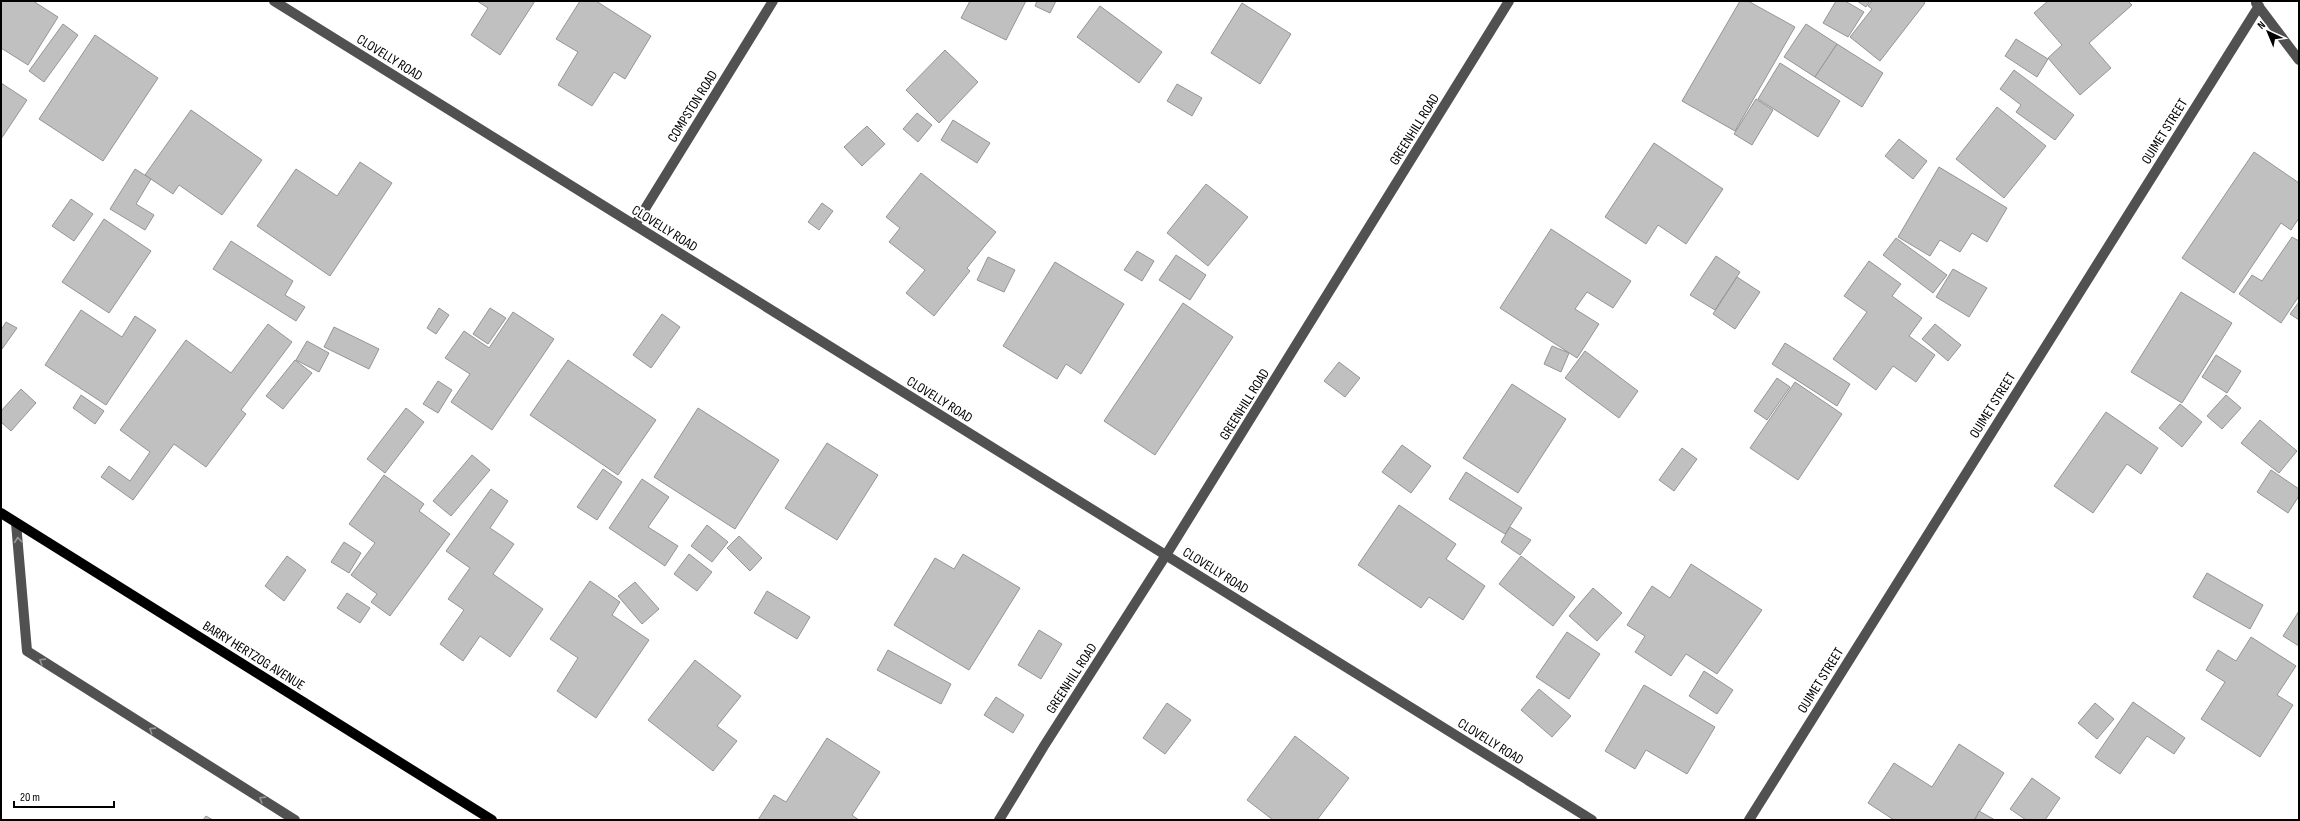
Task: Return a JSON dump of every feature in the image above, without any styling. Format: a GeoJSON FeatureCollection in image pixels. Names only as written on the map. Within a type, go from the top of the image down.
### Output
{"type":"FeatureCollection","features":[{"type":"Feature","properties":{"kind":"main road","name":"BARRY HERTZOG AVENUE"},"geometry":{"type":"LineString","coordinates":[[1,514],[492,820]]}},
{"type":"Feature","properties":{"kind":"street","name":"CLOVELLY ROAD"},"geometry":{"type":"LineString","coordinates":[[274,1],[1592,820]]}},
{"type":"Feature","properties":{"kind":"street","name":"COMPSTON ROAD"},"geometry":{"type":"LineString","coordinates":[[635,225],[774,1]]}},
{"type":"Feature","properties":{"kind":"street","name":"GREENHILL ROAD"},"geometry":{"type":"LineString","coordinates":[[999,820],[1044,746],[1166,555],[1509,1]]}},
{"type":"Feature","properties":{"kind":"street"},"geometry":{"type":"LineString","coordinates":[[2257,4],[2299,60]]}},
{"type":"Feature","properties":{"kind":"street","name":"OUIMET STREET"},"geometry":{"type":"LineString","coordinates":[[1749,820],[2257,4]]}},
{"type":"Feature","properties":{"kind":"street"},"geometry":{"type":"LineString","coordinates":[[16,523],[27,652],[295,820]]}},
{"type":"Feature","properties":{"kind":"building"},"geometry":{"type":"Polygon","coordinates":[[[1,1],[33,1],[58,17],[28,65],[1,48],[1,1]]]}},
{"type":"Feature","properties":{"kind":"building"},"geometry":{"type":"Polygon","coordinates":[[[477,1],[535,1],[500,55],[471,35],[488,8],[477,1]]]}},
{"type":"Feature","properties":{"kind":"building"},"geometry":{"type":"Polygon","coordinates":[[[580,1],[596,1],[651,36],[625,79],[614,72],[592,106],[558,85],[578,52],[556,39],[580,1]]]}},
{"type":"Feature","properties":{"kind":"building"},"geometry":{"type":"Polygon","coordinates":[[[970,1],[1026,1],[1006,40],[961,18],[970,1]]]}},
{"type":"Feature","properties":{"kind":"building"},"geometry":{"type":"Polygon","coordinates":[[[1037,1],[1056,1],[1050,13],[1035,6],[1037,1]]]}},
{"type":"Feature","properties":{"kind":"building"},"geometry":{"type":"Polygon","coordinates":[[[1740,1],[1748,1],[1795,27],[1735,131],[1682,101],[1740,1]]]}},
{"type":"Feature","properties":{"kind":"building"},"geometry":{"type":"Polygon","coordinates":[[[1836,1],[1845,1],[1864,12],[1848,37],[1823,23],[1836,1]]]}},
{"type":"Feature","properties":{"kind":"building"},"geometry":{"type":"Polygon","coordinates":[[[1857,1],[1870,1],[1866,7],[1857,1]]]}},
{"type":"Feature","properties":{"kind":"building"},"geometry":{"type":"Polygon","coordinates":[[[1872,1],[1922,1],[1925,3],[1880,61],[1850,37],[1872,9],[1868,6],[1872,1]]]}},
{"type":"Feature","properties":{"kind":"building"},"geometry":{"type":"Polygon","coordinates":[[[2048,1],[2128,1],[2132,5],[2089,43],[2111,68],[2080,95],[2048,58],[2062,45],[2034,13],[2048,1]]]}},
{"type":"Feature","properties":{"kind":"building"},"geometry":{"type":"Polygon","coordinates":[[[1242,3],[1291,34],[1260,84],[1211,53],[1242,3]]]}},
{"type":"Feature","properties":{"kind":"building"},"geometry":{"type":"Polygon","coordinates":[[[1100,6],[1162,52],[1139,83],[1077,37],[1100,6]]]}},
{"type":"Feature","properties":{"kind":"building"},"geometry":{"type":"Polygon","coordinates":[[[63,24],[78,35],[44,82],[29,71],[63,24]]]}},
{"type":"Feature","properties":{"kind":"building"},"geometry":{"type":"Polygon","coordinates":[[[1806,24],[1837,44],[1815,77],[1784,57],[1806,24]]]}},
{"type":"Feature","properties":{"kind":"building"},"geometry":{"type":"Polygon","coordinates":[[[95,35],[158,78],[103,161],[39,119],[95,35]]]}},
{"type":"Feature","properties":{"kind":"building"},"geometry":{"type":"Polygon","coordinates":[[[2016,39],[2048,59],[2037,77],[2005,56],[2016,39]]]}},
{"type":"Feature","properties":{"kind":"building"},"geometry":{"type":"Polygon","coordinates":[[[1837,44],[1883,73],[1862,107],[1815,77],[1837,44]]]}},
{"type":"Feature","properties":{"kind":"building"},"geometry":{"type":"Polygon","coordinates":[[[945,50],[978,82],[939,123],[906,90],[945,50]]]}},
{"type":"Feature","properties":{"kind":"building"},"geometry":{"type":"Polygon","coordinates":[[[1780,63],[1840,101],[1818,137],[1758,99],[1780,63]]]}},
{"type":"Feature","properties":{"kind":"building"},"geometry":{"type":"Polygon","coordinates":[[[2014,70],[2074,115],[2055,140],[2016,112],[2021,105],[2000,89],[2014,70]]]}},
{"type":"Feature","properties":{"kind":"building"},"geometry":{"type":"Polygon","coordinates":[[[1,83],[27,100],[1,139],[1,83]]]}},
{"type":"Feature","properties":{"kind":"building"},"geometry":{"type":"Polygon","coordinates":[[[1177,84],[1202,98],[1192,116],[1167,101],[1177,84]]]}},
{"type":"Feature","properties":{"kind":"building"},"geometry":{"type":"Polygon","coordinates":[[[1756,99],[1773,110],[1752,145],[1734,134],[1756,99]]]}},
{"type":"Feature","properties":{"kind":"building"},"geometry":{"type":"Polygon","coordinates":[[[1997,107],[2046,146],[2004,198],[1956,159],[1997,107]]]}},
{"type":"Feature","properties":{"kind":"building"},"geometry":{"type":"Polygon","coordinates":[[[191,110],[262,160],[222,215],[179,185],[173,194],[145,175],[191,110]]]}},
{"type":"Feature","properties":{"kind":"building"},"geometry":{"type":"Polygon","coordinates":[[[917,113],[932,125],[918,142],[903,129],[917,113]]]}},
{"type":"Feature","properties":{"kind":"building"},"geometry":{"type":"Polygon","coordinates":[[[953,120],[990,143],[977,163],[941,140],[953,120]]]}},
{"type":"Feature","properties":{"kind":"building"},"geometry":{"type":"Polygon","coordinates":[[[867,126],[885,144],[862,166],[844,147],[867,126]]]}},
{"type":"Feature","properties":{"kind":"building"},"geometry":{"type":"Polygon","coordinates":[[[1899,139],[1927,161],[1913,179],[1885,156],[1899,139]]]}},
{"type":"Feature","properties":{"kind":"building"},"geometry":{"type":"Polygon","coordinates":[[[1654,143],[1723,189],[1686,244],[1658,225],[1646,244],[1605,217],[1654,143]]]}},
{"type":"Feature","properties":{"kind":"building"},"geometry":{"type":"Polygon","coordinates":[[[2254,152],[2299,183],[2299,218],[2291,230],[2281,223],[2234,293],[2182,258],[2254,152]]]}},
{"type":"Feature","properties":{"kind":"building"},"geometry":{"type":"Polygon","coordinates":[[[360,162],[392,183],[330,276],[257,226],[296,169],[337,196],[360,162]]]}},
{"type":"Feature","properties":{"kind":"building"},"geometry":{"type":"Polygon","coordinates":[[[1939,167],[2007,208],[1987,242],[1972,233],[1960,252],[1940,240],[1930,256],[1898,237],[1939,167]]]}},
{"type":"Feature","properties":{"kind":"building"},"geometry":{"type":"Polygon","coordinates":[[[135,169],[151,179],[136,204],[154,215],[145,230],[110,209],[135,169]]]}},
{"type":"Feature","properties":{"kind":"building"},"geometry":{"type":"Polygon","coordinates":[[[921,173],[996,232],[967,268],[970,271],[934,316],[906,293],[925,270],[889,242],[900,228],[886,217],[921,173]]]}},
{"type":"Feature","properties":{"kind":"building"},"geometry":{"type":"Polygon","coordinates":[[[1206,184],[1248,217],[1208,266],[1167,233],[1206,184]]]}},
{"type":"Feature","properties":{"kind":"building"},"geometry":{"type":"Polygon","coordinates":[[[71,199],[93,214],[74,241],[52,226],[71,199]]]}},
{"type":"Feature","properties":{"kind":"building"},"geometry":{"type":"Polygon","coordinates":[[[822,203],[833,211],[819,230],[808,222],[822,203]]]}},
{"type":"Feature","properties":{"kind":"building"},"geometry":{"type":"Polygon","coordinates":[[[104,219],[151,251],[109,313],[62,282],[104,219]]]}},
{"type":"Feature","properties":{"kind":"building"},"geometry":{"type":"Polygon","coordinates":[[[1551,229],[1631,281],[1613,308],[1587,292],[1575,309],[1599,324],[1577,358],[1500,308],[1551,229]]]}},
{"type":"Feature","properties":{"kind":"building"},"geometry":{"type":"Polygon","coordinates":[[[2292,237],[2299,241],[2299,296],[2281,323],[2239,294],[2252,275],[2262,281],[2292,237]]]}},
{"type":"Feature","properties":{"kind":"building"},"geometry":{"type":"Polygon","coordinates":[[[1896,238],[1947,275],[1933,293],[1883,255],[1896,238]]]}},
{"type":"Feature","properties":{"kind":"building"},"geometry":{"type":"Polygon","coordinates":[[[231,241],[293,281],[285,295],[305,307],[296,321],[213,269],[231,241]]]}},
{"type":"Feature","properties":{"kind":"building"},"geometry":{"type":"Polygon","coordinates":[[[1137,251],[1154,261],[1142,281],[1124,270],[1137,251]]]}},
{"type":"Feature","properties":{"kind":"building"},"geometry":{"type":"Polygon","coordinates":[[[1176,255],[1206,275],[1190,300],[1159,280],[1176,255]]]}},
{"type":"Feature","properties":{"kind":"building"},"geometry":{"type":"Polygon","coordinates":[[[1716,256],[1740,272],[1715,310],[1690,295],[1716,256]]]}},
{"type":"Feature","properties":{"kind":"building"},"geometry":{"type":"Polygon","coordinates":[[[988,257],[1015,270],[1004,292],[977,280],[988,257]]]}},
{"type":"Feature","properties":{"kind":"building"},"geometry":{"type":"Polygon","coordinates":[[[1869,261],[1901,284],[1892,296],[1922,318],[1909,336],[1935,355],[1916,382],[1893,366],[1876,390],[1833,359],[1867,312],[1844,296],[1869,261]]]}},
{"type":"Feature","properties":{"kind":"building"},"geometry":{"type":"Polygon","coordinates":[[[1055,262],[1124,304],[1081,374],[1066,364],[1057,379],[1003,346],[1055,262]]]}},
{"type":"Feature","properties":{"kind":"building"},"geometry":{"type":"Polygon","coordinates":[[[1953,269],[1987,288],[1969,317],[1936,297],[1953,269]]]}},
{"type":"Feature","properties":{"kind":"building"},"geometry":{"type":"Polygon","coordinates":[[[1737,277],[1760,292],[1735,329],[1713,314],[1737,277]]]}},
{"type":"Feature","properties":{"kind":"building"},"geometry":{"type":"Polygon","coordinates":[[[2181,292],[2232,323],[2182,403],[2131,372],[2181,292]]]}},
{"type":"Feature","properties":{"kind":"building"},"geometry":{"type":"Polygon","coordinates":[[[2299,302],[2299,320],[2290,314],[2299,302]]]}},
{"type":"Feature","properties":{"kind":"building"},"geometry":{"type":"Polygon","coordinates":[[[1183,303],[1233,337],[1155,455],[1104,421],[1183,303]]]}},
{"type":"Feature","properties":{"kind":"building"},"geometry":{"type":"Polygon","coordinates":[[[439,308],[449,315],[436,334],[427,328],[439,308]]]}},
{"type":"Feature","properties":{"kind":"building"},"geometry":{"type":"Polygon","coordinates":[[[490,308],[506,318],[488,344],[473,334],[490,308]]]}},
{"type":"Feature","properties":{"kind":"building"},"geometry":{"type":"Polygon","coordinates":[[[81,310],[122,337],[135,316],[156,330],[106,405],[45,365],[81,310]]]}},
{"type":"Feature","properties":{"kind":"building"},"geometry":{"type":"Polygon","coordinates":[[[513,312],[554,339],[492,430],[451,402],[470,374],[445,358],[464,331],[489,348],[513,312]]]}},
{"type":"Feature","properties":{"kind":"building"},"geometry":{"type":"Polygon","coordinates":[[[662,314],[680,327],[651,368],[633,355],[662,314]]]}},
{"type":"Feature","properties":{"kind":"building"},"geometry":{"type":"Polygon","coordinates":[[[6,322],[17,328],[2,349],[1,330],[6,322]]]}},
{"type":"Feature","properties":{"kind":"building"},"geometry":{"type":"Polygon","coordinates":[[[268,324],[292,342],[241,410],[246,414],[206,467],[174,444],[133,500],[101,477],[109,466],[130,481],[150,452],[120,430],[186,340],[231,373],[268,324]]]}},
{"type":"Feature","properties":{"kind":"building"},"geometry":{"type":"Polygon","coordinates":[[[1935,324],[1961,345],[1948,361],[1922,339],[1935,324]]]}},
{"type":"Feature","properties":{"kind":"building"},"geometry":{"type":"Polygon","coordinates":[[[334,327],[379,349],[369,369],[324,347],[334,327]]]}},
{"type":"Feature","properties":{"kind":"building"},"geometry":{"type":"Polygon","coordinates":[[[307,341],[329,353],[319,372],[296,360],[307,341]]]}},
{"type":"Feature","properties":{"kind":"building"},"geometry":{"type":"Polygon","coordinates":[[[1785,343],[1850,384],[1837,406],[1772,364],[1785,343]]]}},
{"type":"Feature","properties":{"kind":"building"},"geometry":{"type":"Polygon","coordinates":[[[1552,346],[1569,353],[1561,372],[1544,364],[1552,346]]]}},
{"type":"Feature","properties":{"kind":"building"},"geometry":{"type":"Polygon","coordinates":[[[1585,351],[1638,391],[1619,418],[1565,378],[1585,351]]]}},
{"type":"Feature","properties":{"kind":"building"},"geometry":{"type":"Polygon","coordinates":[[[2216,355],[2241,371],[2227,393],[2202,377],[2216,355]]]}},
{"type":"Feature","properties":{"kind":"building"},"geometry":{"type":"Polygon","coordinates":[[[295,360],[312,373],[283,409],[266,396],[295,360]]]}},
{"type":"Feature","properties":{"kind":"building"},"geometry":{"type":"Polygon","coordinates":[[[568,360],[656,420],[618,475],[530,415],[568,360]]]}},
{"type":"Feature","properties":{"kind":"building"},"geometry":{"type":"Polygon","coordinates":[[[1339,362],[1360,378],[1345,397],[1324,381],[1339,362]]]}},
{"type":"Feature","properties":{"kind":"building"},"geometry":{"type":"Polygon","coordinates":[[[1777,378],[1790,387],[1767,420],[1754,411],[1777,378]]]}},
{"type":"Feature","properties":{"kind":"building"},"geometry":{"type":"Polygon","coordinates":[[[438,381],[452,390],[438,413],[423,404],[438,381]]]}},
{"type":"Feature","properties":{"kind":"building"},"geometry":{"type":"Polygon","coordinates":[[[1795,382],[1842,414],[1798,480],[1750,448],[1795,382]]]}},
{"type":"Feature","properties":{"kind":"building"},"geometry":{"type":"Polygon","coordinates":[[[1512,384],[1566,419],[1518,493],[1463,458],[1512,384]]]}},
{"type":"Feature","properties":{"kind":"building"},"geometry":{"type":"Polygon","coordinates":[[[21,389],[36,403],[11,431],[1,422],[1,411],[21,389]]]}},
{"type":"Feature","properties":{"kind":"building"},"geometry":{"type":"Polygon","coordinates":[[[81,395],[104,411],[95,424],[73,408],[81,395]]]}},
{"type":"Feature","properties":{"kind":"building"},"geometry":{"type":"Polygon","coordinates":[[[2226,395],[2241,408],[2222,429],[2207,416],[2226,395]]]}},
{"type":"Feature","properties":{"kind":"building"},"geometry":{"type":"Polygon","coordinates":[[[2180,404],[2202,422],[2182,447],[2159,428],[2180,404]]]}},
{"type":"Feature","properties":{"kind":"building"},"geometry":{"type":"Polygon","coordinates":[[[406,408],[424,422],[385,473],[367,459],[406,408]]]}},
{"type":"Feature","properties":{"kind":"building"},"geometry":{"type":"Polygon","coordinates":[[[698,408],[779,460],[735,529],[654,477],[698,408]]]}},
{"type":"Feature","properties":{"kind":"building"},"geometry":{"type":"Polygon","coordinates":[[[2106,412],[2158,448],[2141,474],[2127,464],[2093,513],[2054,486],[2106,412]]]}},
{"type":"Feature","properties":{"kind":"building"},"geometry":{"type":"Polygon","coordinates":[[[2260,420],[2297,451],[2279,473],[2241,443],[2260,420]]]}},
{"type":"Feature","properties":{"kind":"building"},"geometry":{"type":"Polygon","coordinates":[[[827,443],[878,475],[837,540],[785,508],[827,443]]]}},
{"type":"Feature","properties":{"kind":"building"},"geometry":{"type":"Polygon","coordinates":[[[1402,445],[1431,466],[1411,493],[1382,472],[1402,445]]]}},
{"type":"Feature","properties":{"kind":"building"},"geometry":{"type":"Polygon","coordinates":[[[1682,448],[1697,459],[1674,491],[1659,480],[1682,448]]]}},
{"type":"Feature","properties":{"kind":"building"},"geometry":{"type":"Polygon","coordinates":[[[472,455],[490,470],[451,516],[433,501],[472,455]]]}},
{"type":"Feature","properties":{"kind":"building"},"geometry":{"type":"Polygon","coordinates":[[[603,469],[622,482],[597,520],[577,507],[603,469]]]}},
{"type":"Feature","properties":{"kind":"building"},"geometry":{"type":"Polygon","coordinates":[[[2271,470],[2299,489],[2299,496],[2288,513],[2257,492],[2271,470]]]}},
{"type":"Feature","properties":{"kind":"building"},"geometry":{"type":"Polygon","coordinates":[[[1466,472],[1522,508],[1505,534],[1449,499],[1466,472]]]}},
{"type":"Feature","properties":{"kind":"building"},"geometry":{"type":"Polygon","coordinates":[[[384,475],[424,504],[419,511],[450,534],[390,616],[371,602],[377,594],[351,575],[375,543],[349,524],[384,475]]]}},
{"type":"Feature","properties":{"kind":"building"},"geometry":{"type":"Polygon","coordinates":[[[642,479],[669,497],[648,527],[678,546],[665,566],[609,528],[642,479]]]}},
{"type":"Feature","properties":{"kind":"building"},"geometry":{"type":"Polygon","coordinates":[[[491,489],[508,501],[490,528],[514,544],[493,574],[543,609],[510,657],[480,636],[463,661],[440,644],[464,610],[448,599],[470,568],[446,551],[491,489]]]}},
{"type":"Feature","properties":{"kind":"building"},"geometry":{"type":"Polygon","coordinates":[[[1399,505],[1456,544],[1446,559],[1485,586],[1463,620],[1429,597],[1421,608],[1358,565],[1399,505]]]}},
{"type":"Feature","properties":{"kind":"building"},"geometry":{"type":"Polygon","coordinates":[[[707,525],[728,542],[712,562],[691,546],[707,525]]]}},
{"type":"Feature","properties":{"kind":"building"},"geometry":{"type":"Polygon","coordinates":[[[1510,527],[1531,540],[1520,555],[1501,542],[1510,527]]]}},
{"type":"Feature","properties":{"kind":"building"},"geometry":{"type":"Polygon","coordinates":[[[739,536],[762,558],[750,571],[727,548],[739,536]]]}},
{"type":"Feature","properties":{"kind":"building"},"geometry":{"type":"Polygon","coordinates":[[[344,542],[361,553],[349,573],[331,562],[344,542]]]}},
{"type":"Feature","properties":{"kind":"building"},"geometry":{"type":"Polygon","coordinates":[[[689,554],[712,572],[697,591],[674,574],[689,554]]]}},
{"type":"Feature","properties":{"kind":"building"},"geometry":{"type":"Polygon","coordinates":[[[963,554],[1020,588],[969,670],[894,625],[935,558],[954,569],[963,554]]]}},
{"type":"Feature","properties":{"kind":"building"},"geometry":{"type":"Polygon","coordinates":[[[287,556],[306,570],[284,601],[265,586],[287,556]]]}},
{"type":"Feature","properties":{"kind":"building"},"geometry":{"type":"Polygon","coordinates":[[[1521,556],[1575,597],[1553,626],[1499,584],[1521,556]]]}},
{"type":"Feature","properties":{"kind":"building"},"geometry":{"type":"Polygon","coordinates":[[[1691,564],[1762,610],[1717,674],[1686,654],[1671,676],[1635,652],[1645,636],[1627,625],[1652,586],[1670,598],[1691,564]]]}},
{"type":"Feature","properties":{"kind":"building"},"geometry":{"type":"Polygon","coordinates":[[[2207,573],[2263,605],[2250,629],[2193,597],[2207,573]]]}},
{"type":"Feature","properties":{"kind":"building"},"geometry":{"type":"Polygon","coordinates":[[[590,581],[620,602],[612,615],[649,640],[596,718],[557,691],[578,658],[550,639],[590,581]]]}},
{"type":"Feature","properties":{"kind":"building"},"geometry":{"type":"Polygon","coordinates":[[[635,582],[659,609],[642,624],[618,596],[635,582]]]}},
{"type":"Feature","properties":{"kind":"building"},"geometry":{"type":"Polygon","coordinates":[[[1593,588],[1622,613],[1597,641],[1569,616],[1593,588]]]}},
{"type":"Feature","properties":{"kind":"building"},"geometry":{"type":"Polygon","coordinates":[[[767,591],[810,617],[797,639],[754,613],[767,591]]]}},
{"type":"Feature","properties":{"kind":"building"},"geometry":{"type":"Polygon","coordinates":[[[347,593],[370,608],[360,623],[337,608],[347,593]]]}},
{"type":"Feature","properties":{"kind":"building"},"geometry":{"type":"Polygon","coordinates":[[[2299,611],[2299,646],[2283,636],[2299,611]]]}},
{"type":"Feature","properties":{"kind":"building"},"geometry":{"type":"Polygon","coordinates":[[[1039,630],[1062,644],[1041,679],[1018,665],[1039,630]]]}},
{"type":"Feature","properties":{"kind":"building"},"geometry":{"type":"Polygon","coordinates":[[[1567,632],[1600,654],[1569,699],[1536,677],[1567,632]]]}},
{"type":"Feature","properties":{"kind":"building"},"geometry":{"type":"Polygon","coordinates":[[[2251,637],[2296,666],[2277,695],[2293,705],[2260,757],[2201,719],[2225,682],[2206,670],[2218,650],[2236,661],[2251,637]]]}},
{"type":"Feature","properties":{"kind":"building"},"geometry":{"type":"Polygon","coordinates":[[[888,650],[951,684],[941,704],[877,670],[888,650]]]}},
{"type":"Feature","properties":{"kind":"building"},"geometry":{"type":"Polygon","coordinates":[[[695,660],[741,696],[717,726],[737,741],[713,771],[648,720],[695,660]]]}},
{"type":"Feature","properties":{"kind":"building"},"geometry":{"type":"Polygon","coordinates":[[[1704,671],[1733,690],[1717,714],[1689,696],[1704,671]]]}},
{"type":"Feature","properties":{"kind":"building"},"geometry":{"type":"Polygon","coordinates":[[[1644,685],[1715,727],[1687,774],[1646,750],[1635,769],[1605,751],[1644,685]]]}},
{"type":"Feature","properties":{"kind":"building"},"geometry":{"type":"Polygon","coordinates":[[[1539,689],[1571,716],[1552,737],[1521,710],[1539,689]]]}},
{"type":"Feature","properties":{"kind":"building"},"geometry":{"type":"Polygon","coordinates":[[[996,697],[1024,715],[1013,733],[984,715],[996,697]]]}},
{"type":"Feature","properties":{"kind":"building"},"geometry":{"type":"Polygon","coordinates":[[[2133,702],[2185,738],[2174,754],[2147,736],[2120,774],[2095,757],[2133,702]]]}},
{"type":"Feature","properties":{"kind":"building"},"geometry":{"type":"Polygon","coordinates":[[[1167,703],[1191,720],[1165,754],[1143,738],[1167,703]]]}},
{"type":"Feature","properties":{"kind":"building"},"geometry":{"type":"Polygon","coordinates":[[[2095,703],[2114,719],[2097,739],[2078,723],[2095,703]]]}},
{"type":"Feature","properties":{"kind":"building"},"geometry":{"type":"Polygon","coordinates":[[[1295,736],[1349,778],[1317,820],[1273,820],[1247,800],[1295,736]]]}},
{"type":"Feature","properties":{"kind":"building"},"geometry":{"type":"Polygon","coordinates":[[[827,738],[880,772],[852,815],[859,820],[758,820],[774,795],[786,802],[827,738]]]}},
{"type":"Feature","properties":{"kind":"building"},"geometry":{"type":"Polygon","coordinates":[[[1959,744],[2004,773],[1974,820],[1894,820],[1868,803],[1894,763],[1932,787],[1959,744]]]}},
{"type":"Feature","properties":{"kind":"building"},"geometry":{"type":"Polygon","coordinates":[[[2032,778],[2060,798],[2045,820],[2026,820],[2010,809],[2032,778]]]}},
{"type":"Feature","properties":{"kind":"building"},"geometry":{"type":"Polygon","coordinates":[[[1979,811],[1995,820],[1975,820],[1979,811]]]}},
{"type":"Feature","properties":{"kind":"building"},"geometry":{"type":"Polygon","coordinates":[[[206,816],[213,820],[203,820],[206,816]]]}}]}
